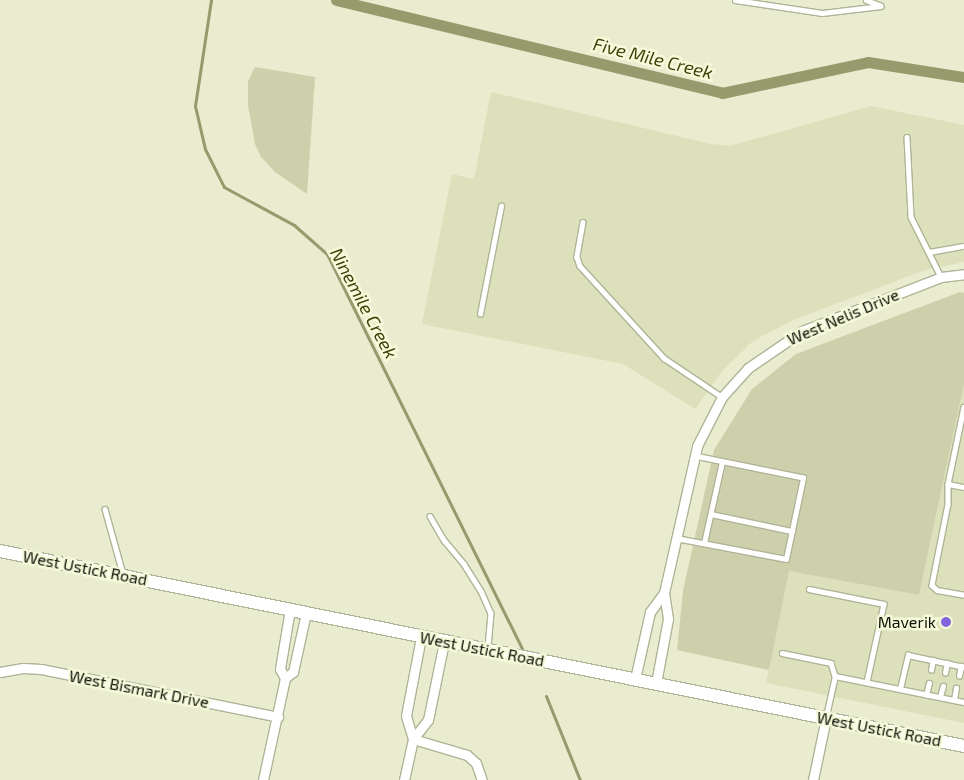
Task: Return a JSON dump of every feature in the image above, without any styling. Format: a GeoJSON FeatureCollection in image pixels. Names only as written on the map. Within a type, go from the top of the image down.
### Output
{"type":"FeatureCollection","features":[{"type":"Feature","properties":{"kind":"main road","name":"West Ustick Road"},"geometry":{"type":"LineString","coordinates":[[0,551],[964,746]]}},
{"type":"Feature","properties":{"kind":"street","name":"West Nelis Drive"},"geometry":{"type":"LineString","coordinates":[[664,593],[694,456],[722,397],[748,368],[802,331],[941,277],[964,274]]}},
{"type":"Feature","properties":{"kind":"street"},"geometry":{"type":"LineString","coordinates":[[635,680],[650,612],[664,593]]}},
{"type":"Feature","properties":{"kind":"street"},"geometry":{"type":"LineString","coordinates":[[656,684],[668,619],[664,593]]}},
{"type":"Feature","properties":{"kind":"street"},"geometry":{"type":"LineString","coordinates":[[263,780],[285,678],[280,668],[290,609]]}},
{"type":"Feature","properties":{"kind":"street"},"geometry":{"type":"LineString","coordinates":[[285,678],[293,672],[306,613]]}},
{"type":"Feature","properties":{"kind":"street"},"geometry":{"type":"LineString","coordinates":[[413,740],[406,716],[421,637]]}},
{"type":"Feature","properties":{"kind":"street"},"geometry":{"type":"LineString","coordinates":[[404,780],[413,740],[428,720],[444,642]]}},
{"type":"Feature","properties":{"kind":"street","name":"West Bismark Drive"},"geometry":{"type":"LineString","coordinates":[[0,672],[22,668],[41,669],[278,717]]}},
{"type":"Feature","properties":{"kind":"street"},"geometry":{"type":"LineString","coordinates":[[813,780],[826,718]]}},
{"type":"Feature","properties":{"kind":"street"},"geometry":{"type":"LineString","coordinates":[[413,740],[467,755],[476,763],[482,780]]}},
{"type":"Feature","properties":{"kind":"lane"},"geometry":{"type":"LineString","coordinates":[[734,0],[822,13],[881,6],[866,0]]}},
{"type":"Feature","properties":{"kind":"lane"},"geometry":{"type":"LineString","coordinates":[[907,137],[911,216],[941,277]]}},
{"type":"Feature","properties":{"kind":"lane"},"geometry":{"type":"LineString","coordinates":[[480,314],[501,206]]}},
{"type":"Feature","properties":{"kind":"lane"},"geometry":{"type":"LineString","coordinates":[[583,222],[577,257],[580,266],[664,358],[722,397]]}},
{"type":"Feature","properties":{"kind":"lane"},"geometry":{"type":"LineString","coordinates":[[929,252],[964,246]]}},
{"type":"Feature","properties":{"kind":"lane"},"geometry":{"type":"LineString","coordinates":[[964,407],[948,484],[948,504],[932,585],[937,590],[964,596]]}},
{"type":"Feature","properties":{"kind":"lane"},"geometry":{"type":"LineString","coordinates":[[675,538],[786,559],[803,478],[694,456]]}},
{"type":"Feature","properties":{"kind":"lane"},"geometry":{"type":"LineString","coordinates":[[704,543],[722,462]]}},
{"type":"Feature","properties":{"kind":"lane"},"geometry":{"type":"LineString","coordinates":[[948,484],[964,487]]}},
{"type":"Feature","properties":{"kind":"lane"},"geometry":{"type":"LineString","coordinates":[[105,509],[124,576]]}},
{"type":"Feature","properties":{"kind":"lane"},"geometry":{"type":"LineString","coordinates":[[711,514],[792,531]]}},
{"type":"Feature","properties":{"kind":"lane"},"geometry":{"type":"LineString","coordinates":[[430,516],[444,540],[464,564],[488,605],[491,613],[488,651]]}},
{"type":"Feature","properties":{"kind":"lane"},"geometry":{"type":"LineString","coordinates":[[809,589],[884,604],[867,682]]}},
{"type":"Feature","properties":{"kind":"lane"},"geometry":{"type":"LineString","coordinates":[[782,653],[831,663],[835,676],[826,718]]}},
{"type":"Feature","properties":{"kind":"lane"},"geometry":{"type":"LineString","coordinates":[[900,689],[908,655],[962,667],[959,676]]}},
{"type":"Feature","properties":{"kind":"lane"},"geometry":{"type":"LineString","coordinates":[[931,670],[933,660]]}},
{"type":"Feature","properties":{"kind":"lane"},"geometry":{"type":"LineString","coordinates":[[945,673],[947,664]]}},
{"type":"Feature","properties":{"kind":"lane"},"geometry":{"type":"LineString","coordinates":[[835,676],[964,702]]}},
{"type":"Feature","properties":{"kind":"lane"},"geometry":{"type":"LineString","coordinates":[[926,694],[929,683]]}},
{"type":"Feature","properties":{"kind":"lane"},"geometry":{"type":"LineString","coordinates":[[940,698],[943,686]]}},
{"type":"Feature","properties":{"kind":"lane"},"geometry":{"type":"LineString","coordinates":[[954,700],[956,688]]}},
{"type":"Feature","properties":{"kind":"shaded area"},"geometry":{"type":"Polygon","coordinates":[[[255,67],[315,77],[307,194],[275,172],[261,157],[255,144],[248,105],[248,81],[255,67]]]}},
{"type":"Feature","properties":{"kind":"shaded area"},"geometry":{"type":"Polygon","coordinates":[[[491,92],[711,144],[730,146],[871,106],[964,125],[964,262],[925,270],[793,320],[753,341],[722,371],[695,409],[623,364],[422,324],[452,174],[474,179],[491,92]]]}},
{"type":"Feature","properties":{"kind":"shaded area"},"geometry":{"type":"Polygon","coordinates":[[[960,292],[964,293],[964,384],[919,595],[789,571],[769,670],[677,650],[683,591],[714,450],[752,389],[796,354],[960,292]]]}},
{"type":"Feature","properties":{"kind":"shaded area"},"geometry":{"type":"Polygon","coordinates":[[[964,384],[964,723],[766,683],[789,571],[919,595],[964,384]]]}},
{"type":"Feature","properties":{"kind":"waterway","name":"Ninemile Creek"},"geometry":{"type":"LineString","coordinates":[[211,0],[195,106],[205,149],[224,187],[294,225],[327,254],[522,648]]}},
{"type":"Feature","properties":{"kind":"waterway","name":"Five Mile Creek"},"geometry":{"type":"LineString","coordinates":[[336,0],[722,93],[868,62],[964,77]]}},
{"type":"Feature","properties":{"kind":"waterway","name":"Ninemile Creek"},"geometry":{"type":"LineString","coordinates":[[546,696],[580,780]]}},
{"type":"Feature","properties":{"kind":"place","name":"Maverik"},"geometry":{"type":"Point","coordinates":[946,622]}}]}
